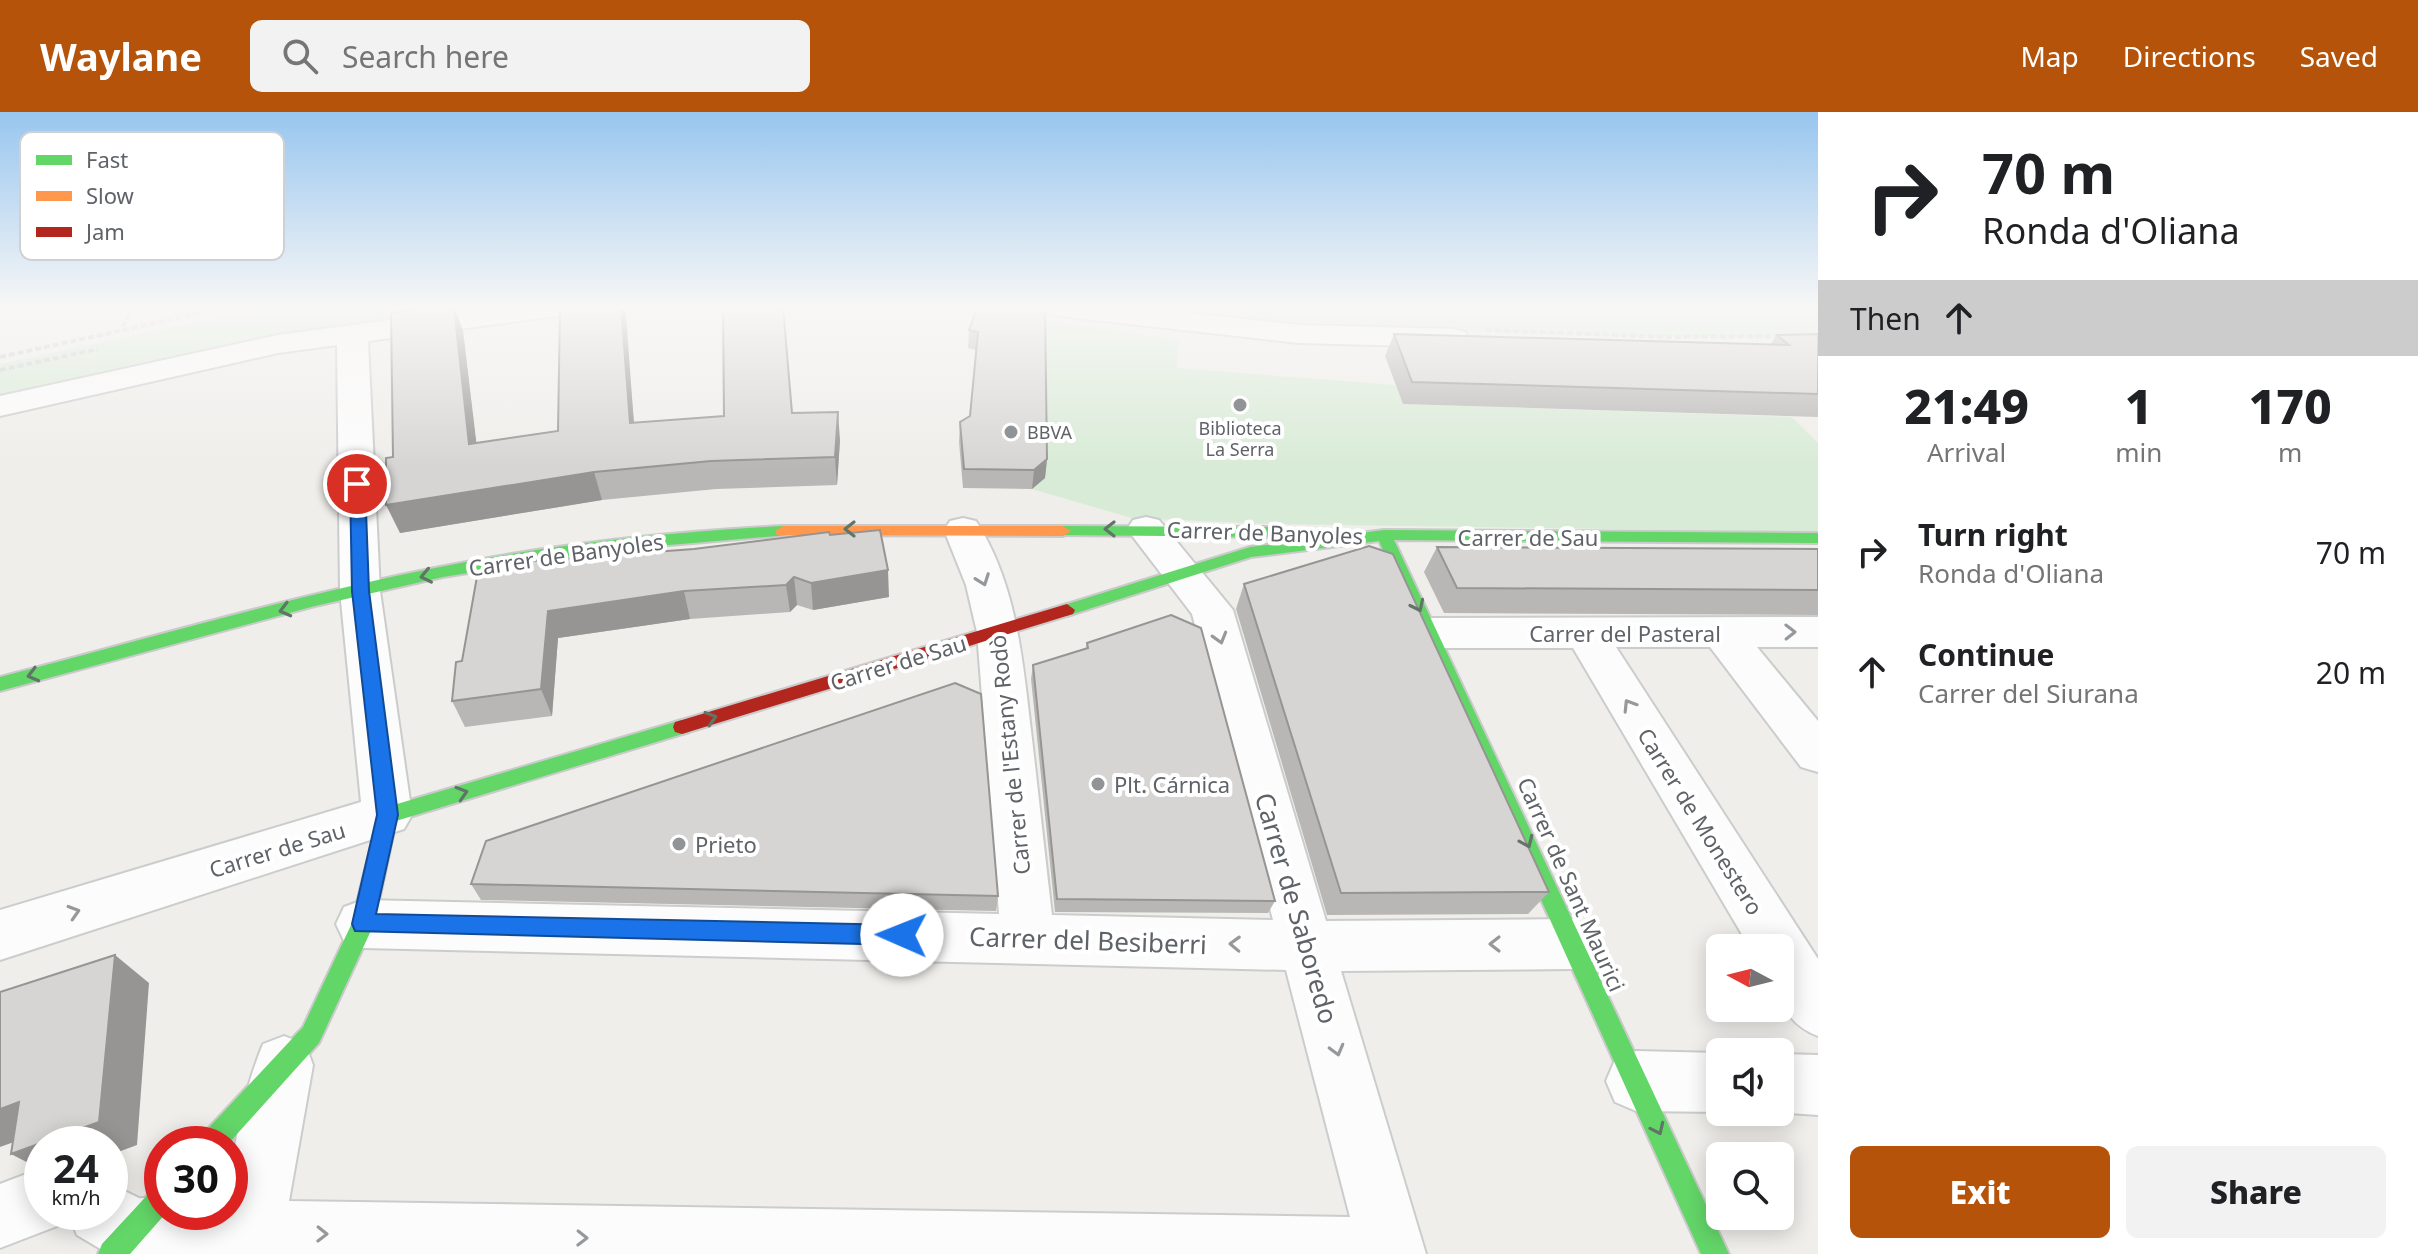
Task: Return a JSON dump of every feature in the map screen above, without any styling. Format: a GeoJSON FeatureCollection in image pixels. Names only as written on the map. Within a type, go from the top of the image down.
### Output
{"type":"FeatureCollection","features":[{"type":"Feature","properties":{"kind":"street"},"geometry":{"type":"LineString","coordinates":[[0,406],[205,360]]}},
{"type":"Feature","properties":{"kind":"street"},"geometry":{"type":"LineString","coordinates":[[228,1126],[311,1035],[363,924],[387,815],[360,591],[353,360]]}},
{"type":"Feature","properties":{"kind":"street","name":"Carrer de Banyoles"},"geometry":{"type":"LineString","coordinates":[[0,684],[360,591],[506,560],[696,535],[841,529],[1146,529],[1384,535]]}},
{"type":"Feature","properties":{"kind":"street","name":"Carrer de Banyoles"},"geometry":{"type":"LineString","coordinates":[[1146,529],[1180,573]]}},
{"type":"Feature","properties":{"kind":"street","name":"Carrer de l'Estany Rodò"},"geometry":{"type":"LineString","coordinates":[[963,530],[986,585],[998,632],[1028,937]]}},
{"type":"Feature","properties":{"kind":"street","name":"Carrer de Sau"},"geometry":{"type":"LineString","coordinates":[[0,935],[998,632],[1250,552],[1384,535],[1818,538]]}},
{"type":"Feature","properties":{"kind":"street","name":"Carrer de Sant Maurici"},"geometry":{"type":"LineString","coordinates":[[1384,535],[1432,633],[1715,1254]]}},
{"type":"Feature","properties":{"kind":"street","name":"Carrer de Saboredo"},"geometry":{"type":"LineString","coordinates":[[1180,573],[1212,610],[1309,946],[1392,1252]]}},
{"type":"Feature","properties":{"kind":"street","name":"Carrer del Pasteral"},"geometry":{"type":"LineString","coordinates":[[1432,633],[1818,632]]}},
{"type":"Feature","properties":{"kind":"street","name":"Carrer de Monestero"},"geometry":{"type":"LineString","coordinates":[[1585,633],[1818,1009]]}},
{"type":"Feature","properties":{"kind":"street"},"geometry":{"type":"LineString","coordinates":[[1722,633],[1818,754]]}},
{"type":"Feature","properties":{"kind":"street","name":"Carrer del Besiberri"},"geometry":{"type":"LineString","coordinates":[[363,924],[1028,937],[1309,946],[1573,944]]}},
{"type":"Feature","properties":{"kind":"street"},"geometry":{"type":"LineString","coordinates":[[246,1243],[284,1065]]}},
{"type":"Feature","properties":{"kind":"street"},"geometry":{"type":"LineString","coordinates":[[1636,1081],[1706,1083]]}},
{"type":"Feature","properties":{"kind":"street"},"geometry":{"type":"LineString","coordinates":[[1794,1084],[1818,1085]]}},
{"type":"Feature","properties":{"kind":"street"},"geometry":{"type":"LineString","coordinates":[[0,1216],[24,1207]]}},
{"type":"Feature","properties":{"kind":"street"},"geometry":{"type":"LineString","coordinates":[[128,1224],[246,1243],[1392,1252]]}},
{"type":"Feature","properties":{"kind":"green space"},"geometry":{"type":"Polygon","coordinates":[[[17,360],[222,360],[0,403],[0,364],[17,360]]]}},
{"type":"Feature","properties":{"kind":"green space"},"geometry":{"type":"Polygon","coordinates":[[[1044,360],[1178,360],[1177,368],[1396,385],[1403,404],[1792,417],[1818,443],[1818,532],[1268,524],[1132,518],[1032,489],[1045,478],[1044,360]]]}},
{"type":"Feature","properties":{"kind":"building"},"geometry":{"type":"Polygon","coordinates":[[[392,360],[460,360],[469,444],[558,431],[559,360],[625,360],[630,423],[724,416],[723,360],[788,360],[792,413],[838,412],[835,457],[711,461],[594,472],[386,505],[386,458],[393,457],[392,360]]]}},
{"type":"Feature","properties":{"kind":"building"},"geometry":{"type":"Polygon","coordinates":[[[975,360],[1046,360],[1047,459],[1034,470],[964,469],[960,422],[970,416],[975,360]]]}},
{"type":"Feature","properties":{"kind":"building"},"geometry":{"type":"Polygon","coordinates":[[[1404,360],[1818,360],[1818,394],[1412,382],[1404,360]]]}},
{"type":"Feature","properties":{"kind":"building"},"geometry":{"type":"Polygon","coordinates":[[[880,530],[888,570],[811,583],[794,577],[786,585],[684,591],[548,611],[541,689],[452,701],[456,662],[462,661],[478,571],[531,565],[532,561],[694,549],[829,532],[830,535],[880,530]]]}},
{"type":"Feature","properties":{"kind":"building"},"geometry":{"type":"Polygon","coordinates":[[[1369,546],[1393,554],[1549,892],[1341,893],[1244,584],[1369,546]]]}},
{"type":"Feature","properties":{"kind":"building"},"geometry":{"type":"Polygon","coordinates":[[[1437,547],[1818,549],[1818,590],[1457,588],[1437,547]]]}},
{"type":"Feature","properties":{"kind":"building"},"geometry":{"type":"Polygon","coordinates":[[[1171,615],[1201,628],[1275,901],[1057,899],[1033,665],[1088,648],[1087,643],[1171,615]]]}},
{"type":"Feature","properties":{"kind":"building"},"geometry":{"type":"Polygon","coordinates":[[[955,683],[981,694],[998,896],[471,884],[486,841],[955,683]]]}},
{"type":"Feature","properties":{"kind":"building"},"geometry":{"type":"Polygon","coordinates":[[[115,955],[99,1122],[88,1126],[24,1126],[24,1149],[11,1154],[19,1102],[0,1109],[0,992],[115,955]]]}},
{"type":"Feature","properties":{"kind":"traffic: fast"},"geometry":{"type":"LineString","coordinates":[[0,684],[315,600],[443,572],[610,545],[783,531]]}},
{"type":"Feature","properties":{"kind":"traffic: fast"},"geometry":{"type":"LineString","coordinates":[[1063,531],[1274,532]]}},
{"type":"Feature","properties":{"kind":"traffic: fast"},"geometry":{"type":"LineString","coordinates":[[1384,535],[1715,1254]]}},
{"type":"Feature","properties":{"kind":"traffic: fast"},"geometry":{"type":"LineString","coordinates":[[1067,610],[1250,552],[1384,535],[1818,538]]}},
{"type":"Feature","properties":{"kind":"traffic: fast"},"geometry":{"type":"LineString","coordinates":[[228,1126],[311,1035],[363,924],[387,815],[682,727]]}},
{"type":"Feature","properties":{"kind":"traffic: fast"},"geometry":{"type":"LineString","coordinates":[[112,1254],[144,1218]]}},
{"type":"Feature","properties":{"kind":"traffic: slow"},"geometry":{"type":"LineString","coordinates":[[783,531],[1063,531]]}},
{"type":"Feature","properties":{"kind":"traffic: jam"},"geometry":{"type":"LineString","coordinates":[[682,727],[1067,610]]}},
{"type":"Feature","properties":{"kind":"place","name":"Biblioteca La Serra"},"geometry":{"type":"Point","coordinates":[1240,405]}},
{"type":"Feature","properties":{"kind":"place","name":"BBVA"},"geometry":{"type":"Point","coordinates":[1011,432]}},
{"type":"Feature","properties":{"kind":"place","name":"Plt. Cárnica"},"geometry":{"type":"Point","coordinates":[1098,784]}},
{"type":"Feature","properties":{"kind":"place","name":"Prieto"},"geometry":{"type":"Point","coordinates":[679,844]}},
{"type":"Feature","properties":{"kind":"route"},"geometry":{"type":"LineString","coordinates":[[357,484],[360,591],[387,815],[363,924],[902,935]]}}]}
